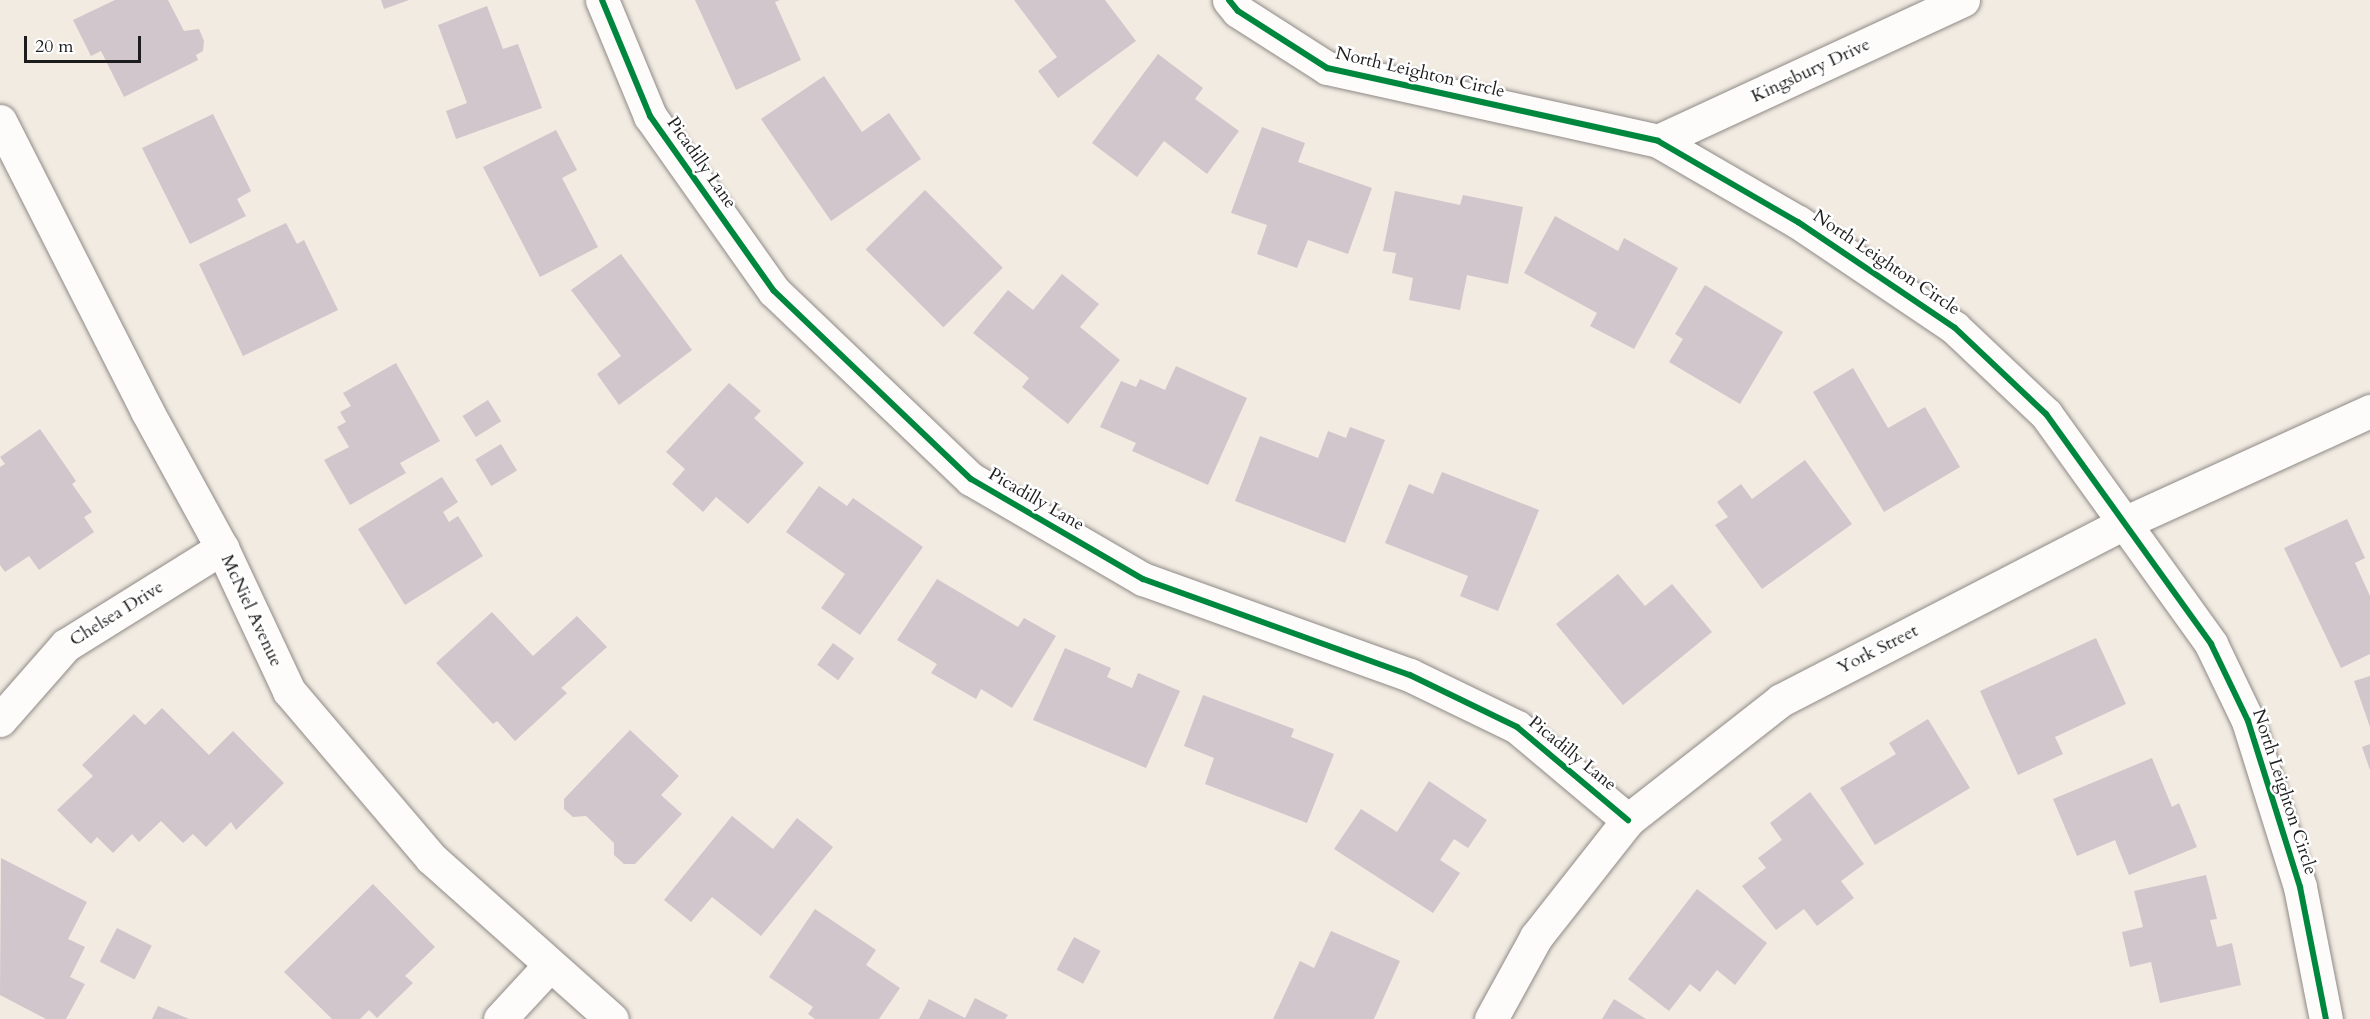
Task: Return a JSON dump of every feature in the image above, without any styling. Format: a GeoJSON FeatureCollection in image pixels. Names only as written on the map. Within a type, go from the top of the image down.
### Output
{"type":"FeatureCollection","features":[{"type":"Feature","properties":{"kind":"street","name":"Picadilly Lane"},"geometry":{"type":"LineString","coordinates":[[602,0],[650,116],[774,291],[971,479],[1143,579],[1410,675],[1516,727],[1628,820]]}},
{"type":"Feature","properties":{"kind":"street","name":"North Leighton Circle"},"geometry":{"type":"LineString","coordinates":[[1229,0],[1238,11],[1327,68],[1658,141],[1798,222],[1955,328],[2046,414],[2122,524],[2211,644],[2248,721],[2300,888],[2326,1019]]}},
{"type":"Feature","properties":{"kind":"street","name":"Kingsbury Drive"},"geometry":{"type":"LineString","coordinates":[[1658,141],[1963,0]]}},
{"type":"Feature","properties":{"kind":"street","name":"McNiel Avenue"},"geometry":{"type":"LineString","coordinates":[[0,121],[147,411],[222,548],[289,691],[431,858],[549,966],[612,1019]]}},
{"type":"Feature","properties":{"kind":"street","name":"York Street"},"geometry":{"type":"LineString","coordinates":[[1491,1019],[1536,937],[1628,820],[1781,700],[2122,524],[2370,411]]}},
{"type":"Feature","properties":{"kind":"street","name":"Chelsea Drive"},"geometry":{"type":"LineString","coordinates":[[0,720],[66,645],[222,548]]}},
{"type":"Feature","properties":{"kind":"street"},"geometry":{"type":"LineString","coordinates":[[500,1019],[549,966]]}},
{"type":"Feature","properties":{"kind":"building"},"geometry":{"type":"Polygon","coordinates":[[[115,0],[168,0],[184,31],[199,29],[204,41],[203,51],[196,55],[198,60],[124,97],[101,51],[91,56],[73,20],[115,0]]]}},
{"type":"Feature","properties":{"kind":"building"},"geometry":{"type":"Polygon","coordinates":[[[381,0],[409,0],[384,9],[381,0]]]}},
{"type":"Feature","properties":{"kind":"building"},"geometry":{"type":"Polygon","coordinates":[[[695,0],[780,0],[775,2],[801,60],[736,90],[695,0]]]}},
{"type":"Feature","properties":{"kind":"building"},"geometry":{"type":"Polygon","coordinates":[[[1014,0],[1105,0],[1136,41],[1058,98],[1038,71],[1057,57],[1014,0]]]}},
{"type":"Feature","properties":{"kind":"building"},"geometry":{"type":"Polygon","coordinates":[[[487,6],[503,49],[518,44],[542,108],[456,139],[446,111],[467,103],[438,25],[487,6]]]}},
{"type":"Feature","properties":{"kind":"building"},"geometry":{"type":"Polygon","coordinates":[[[1158,54],[1203,88],[1195,99],[1239,131],[1207,174],[1164,141],[1137,177],[1092,143],[1158,54]]]}},
{"type":"Feature","properties":{"kind":"building"},"geometry":{"type":"Polygon","coordinates":[[[824,76],[862,132],[889,113],[921,159],[831,221],[761,119],[824,76]]]}},
{"type":"Feature","properties":{"kind":"building"},"geometry":{"type":"Polygon","coordinates":[[[213,114],[251,191],[237,199],[246,216],[190,244],[142,148],[213,114]]]}},
{"type":"Feature","properties":{"kind":"building"},"geometry":{"type":"Polygon","coordinates":[[[1262,127],[1305,143],[1298,162],[1372,188],[1348,254],[1308,240],[1297,268],[1257,254],[1267,225],[1231,213],[1262,127]]]}},
{"type":"Feature","properties":{"kind":"building"},"geometry":{"type":"Polygon","coordinates":[[[556,130],[577,170],[562,178],[598,247],[540,277],[483,167],[556,130]]]}},
{"type":"Feature","properties":{"kind":"building"},"geometry":{"type":"Polygon","coordinates":[[[925,190],[1003,268],[943,327],[866,249],[925,190]]]}},
{"type":"Feature","properties":{"kind":"building"},"geometry":{"type":"Polygon","coordinates":[[[1395,191],[1460,205],[1463,195],[1523,207],[1508,284],[1467,275],[1460,310],[1409,300],[1413,278],[1392,273],[1396,253],[1383,251],[1395,191]]]}},
{"type":"Feature","properties":{"kind":"building"},"geometry":{"type":"Polygon","coordinates":[[[1555,216],[1618,251],[1624,238],[1678,268],[1634,349],[1590,326],[1597,313],[1524,273],[1555,216]]]}},
{"type":"Feature","properties":{"kind":"building"},"geometry":{"type":"Polygon","coordinates":[[[286,223],[297,244],[304,240],[338,310],[243,356],[199,264],[286,223]]]}},
{"type":"Feature","properties":{"kind":"building"},"geometry":{"type":"Polygon","coordinates":[[[621,254],[692,350],[619,405],[597,374],[621,356],[571,290],[621,254]]]}},
{"type":"Feature","properties":{"kind":"building"},"geometry":{"type":"Polygon","coordinates":[[[1062,274],[1099,304],[1080,327],[1120,360],[1068,424],[1022,387],[1029,378],[973,333],[1008,290],[1033,310],[1062,274]]]}},
{"type":"Feature","properties":{"kind":"building"},"geometry":{"type":"Polygon","coordinates":[[[1705,285],[1783,332],[1740,404],[1669,362],[1683,339],[1675,334],[1705,285]]]}},
{"type":"Feature","properties":{"kind":"building"},"geometry":{"type":"Polygon","coordinates":[[[396,363],[440,441],[400,463],[406,473],[350,505],[324,460],[349,447],[337,427],[346,422],[340,412],[351,406],[343,393],[396,363]]]}},
{"type":"Feature","properties":{"kind":"building"},"geometry":{"type":"Polygon","coordinates":[[[1176,366],[1247,398],[1208,485],[1132,451],[1136,443],[1100,427],[1121,381],[1136,387],[1140,379],[1165,390],[1176,366]]]}},
{"type":"Feature","properties":{"kind":"building"},"geometry":{"type":"Polygon","coordinates":[[[1853,368],[1888,428],[1925,407],[1960,467],[1884,512],[1813,392],[1853,368]]]}},
{"type":"Feature","properties":{"kind":"building"},"geometry":{"type":"Polygon","coordinates":[[[729,383],[761,411],[754,418],[804,463],[748,524],[716,497],[703,512],[672,484],[685,469],[666,452],[729,383]]]}},
{"type":"Feature","properties":{"kind":"building"},"geometry":{"type":"Polygon","coordinates":[[[488,400],[501,421],[476,437],[463,416],[488,400]]]}},
{"type":"Feature","properties":{"kind":"building"},"geometry":{"type":"Polygon","coordinates":[[[1350,427],[1385,440],[1345,543],[1235,501],[1260,436],[1318,458],[1328,431],[1346,438],[1350,427]]]}},
{"type":"Feature","properties":{"kind":"building"},"geometry":{"type":"Polygon","coordinates":[[[40,429],[76,481],[72,484],[92,512],[84,517],[94,532],[39,570],[29,556],[5,572],[0,565],[0,467],[5,464],[0,457],[40,429]]]}},
{"type":"Feature","properties":{"kind":"building"},"geometry":{"type":"Polygon","coordinates":[[[501,444],[517,471],[491,486],[475,459],[501,444]]]}},
{"type":"Feature","properties":{"kind":"building"},"geometry":{"type":"Polygon","coordinates":[[[1805,460],[1852,524],[1762,589],[1715,525],[1728,517],[1717,502],[1741,484],[1752,499],[1805,460]]]}},
{"type":"Feature","properties":{"kind":"building"},"geometry":{"type":"Polygon","coordinates":[[[1442,472],[1539,510],[1498,611],[1460,596],[1468,576],[1385,543],[1409,484],[1433,494],[1442,472]]]}},
{"type":"Feature","properties":{"kind":"building"},"geometry":{"type":"Polygon","coordinates":[[[442,477],[458,502],[443,512],[449,522],[458,516],[483,556],[405,605],[358,529],[442,477]]]}},
{"type":"Feature","properties":{"kind":"building"},"geometry":{"type":"Polygon","coordinates":[[[819,486],[847,506],[853,498],[923,547],[860,635],[821,608],[845,574],[786,532],[819,486]]]}},
{"type":"Feature","properties":{"kind":"building"},"geometry":{"type":"Polygon","coordinates":[[[2347,519],[2365,558],[2355,563],[2370,596],[2370,654],[2341,668],[2284,548],[2347,519]]]}},
{"type":"Feature","properties":{"kind":"building"},"geometry":{"type":"Polygon","coordinates":[[[1618,574],[1645,606],[1672,584],[1712,632],[1623,705],[1556,624],[1618,574]]]}},
{"type":"Feature","properties":{"kind":"building"},"geometry":{"type":"Polygon","coordinates":[[[937,579],[1018,627],[1024,618],[1056,636],[1012,708],[981,689],[976,699],[931,673],[937,664],[897,640],[937,579]]]}},
{"type":"Feature","properties":{"kind":"building"},"geometry":{"type":"Polygon","coordinates":[[[492,612],[533,656],[577,616],[607,647],[561,688],[567,693],[515,741],[497,721],[493,724],[436,663],[492,612]]]}},
{"type":"Feature","properties":{"kind":"building"},"geometry":{"type":"Polygon","coordinates":[[[2096,638],[2126,704],[2055,737],[2063,754],[2018,775],[1980,691],[2096,638]]]}},
{"type":"Feature","properties":{"kind":"building"},"geometry":{"type":"Polygon","coordinates":[[[833,643],[854,658],[838,680],[817,665],[833,643]]]}},
{"type":"Feature","properties":{"kind":"building"},"geometry":{"type":"Polygon","coordinates":[[[1065,648],[1111,668],[1107,677],[1132,688],[1138,673],[1180,691],[1146,768],[1033,720],[1065,648]]]}},
{"type":"Feature","properties":{"kind":"building"},"geometry":{"type":"Polygon","coordinates":[[[2370,676],[2370,727],[2354,681],[2370,676]]]}},
{"type":"Feature","properties":{"kind":"building"},"geometry":{"type":"Polygon","coordinates":[[[1203,695],[1294,729],[1291,737],[1334,754],[1307,823],[1205,784],[1214,758],[1184,746],[1203,695]]]}},
{"type":"Feature","properties":{"kind":"building"},"geometry":{"type":"Polygon","coordinates":[[[162,708],[209,755],[233,731],[284,783],[236,830],[231,822],[206,847],[193,834],[183,843],[161,821],[139,842],[132,834],[113,853],[97,837],[91,844],[57,810],[93,776],[82,765],[134,714],[145,725],[162,708]]]}},
{"type":"Feature","properties":{"kind":"building"},"geometry":{"type":"Polygon","coordinates":[[[1928,719],[1970,788],[1875,845],[1840,788],[1896,754],[1889,743],[1928,719]]]}},
{"type":"Feature","properties":{"kind":"building"},"geometry":{"type":"Polygon","coordinates":[[[630,730],[679,776],[661,795],[682,814],[635,864],[624,864],[614,855],[614,843],[586,816],[573,817],[564,809],[564,799],[630,730]]]}},
{"type":"Feature","properties":{"kind":"building"},"geometry":{"type":"Polygon","coordinates":[[[2370,744],[2370,770],[2362,747],[2370,744]]]}},
{"type":"Feature","properties":{"kind":"building"},"geometry":{"type":"Polygon","coordinates":[[[2152,758],[2172,807],[2179,803],[2197,847],[2129,875],[2115,840],[2077,856],[2053,799],[2152,758]]]}},
{"type":"Feature","properties":{"kind":"building"},"geometry":{"type":"Polygon","coordinates":[[[1429,781],[1487,820],[1468,848],[1454,839],[1440,860],[1460,873],[1433,913],[1334,849],[1361,809],[1397,832],[1429,781]]]}},
{"type":"Feature","properties":{"kind":"building"},"geometry":{"type":"Polygon","coordinates":[[[1810,792],[1864,864],[1841,881],[1854,898],[1817,926],[1804,909],[1776,930],[1742,886],[1766,868],[1758,858],[1782,840],[1770,823],[1810,792]]]}},
{"type":"Feature","properties":{"kind":"building"},"geometry":{"type":"Polygon","coordinates":[[[732,816],[773,849],[797,818],[833,847],[761,936],[712,897],[691,922],[664,900],[732,816]]]}},
{"type":"Feature","properties":{"kind":"building"},"geometry":{"type":"Polygon","coordinates":[[[1,858],[87,902],[68,939],[85,947],[70,977],[85,984],[66,1019],[46,1019],[0,995],[1,858]]]}},
{"type":"Feature","properties":{"kind":"building"},"geometry":{"type":"Polygon","coordinates":[[[2206,875],[2217,919],[2210,920],[2217,947],[2232,943],[2241,985],[2160,1003],[2151,962],[2130,967],[2122,932],[2143,927],[2134,891],[2206,875]]]}},
{"type":"Feature","properties":{"kind":"building"},"geometry":{"type":"Polygon","coordinates":[[[373,884],[435,947],[405,976],[413,983],[377,1018],[369,1010],[360,1019],[332,1019],[284,972],[373,884]]]}},
{"type":"Feature","properties":{"kind":"building"},"geometry":{"type":"Polygon","coordinates":[[[1697,889],[1767,943],[1735,985],[1717,970],[1700,992],[1690,984],[1669,1011],[1628,979],[1697,889]]]}},
{"type":"Feature","properties":{"kind":"building"},"geometry":{"type":"Polygon","coordinates":[[[815,909],[876,950],[866,965],[900,988],[879,1019],[815,1019],[808,1014],[813,1007],[769,977],[815,909]]]}},
{"type":"Feature","properties":{"kind":"building"},"geometry":{"type":"Polygon","coordinates":[[[117,928],[152,946],[134,980],[100,962],[117,928]]]}},
{"type":"Feature","properties":{"kind":"building"},"geometry":{"type":"Polygon","coordinates":[[[1331,931],[1400,961],[1374,1019],[1273,1019],[1300,961],[1314,968],[1331,931]]]}},
{"type":"Feature","properties":{"kind":"building"},"geometry":{"type":"Polygon","coordinates":[[[1074,937],[1100,951],[1083,984],[1057,970],[1074,937]]]}},
{"type":"Feature","properties":{"kind":"building"},"geometry":{"type":"Polygon","coordinates":[[[975,998],[1008,1015],[1005,1019],[919,1019],[929,999],[965,1018],[975,998]]]}},
{"type":"Feature","properties":{"kind":"building"},"geometry":{"type":"Polygon","coordinates":[[[1614,999],[1646,1019],[1602,1019],[1614,999]]]}},
{"type":"Feature","properties":{"kind":"building"},"geometry":{"type":"Polygon","coordinates":[[[158,1006],[189,1019],[152,1019],[158,1006]]]}},
{"type":"Feature","properties":{"kind":"cycle path"},"geometry":{"type":"LineString","coordinates":[[602,0],[650,116],[774,291],[971,479],[1143,579],[1410,675],[1517,727],[1628,820]]}},
{"type":"Feature","properties":{"kind":"cycle path"},"geometry":{"type":"LineString","coordinates":[[1229,0],[1238,11],[1327,68],[1658,141],[1798,222],[1955,328],[2046,414],[2211,644],[2248,721],[2300,887],[2326,1019]]}}]}
